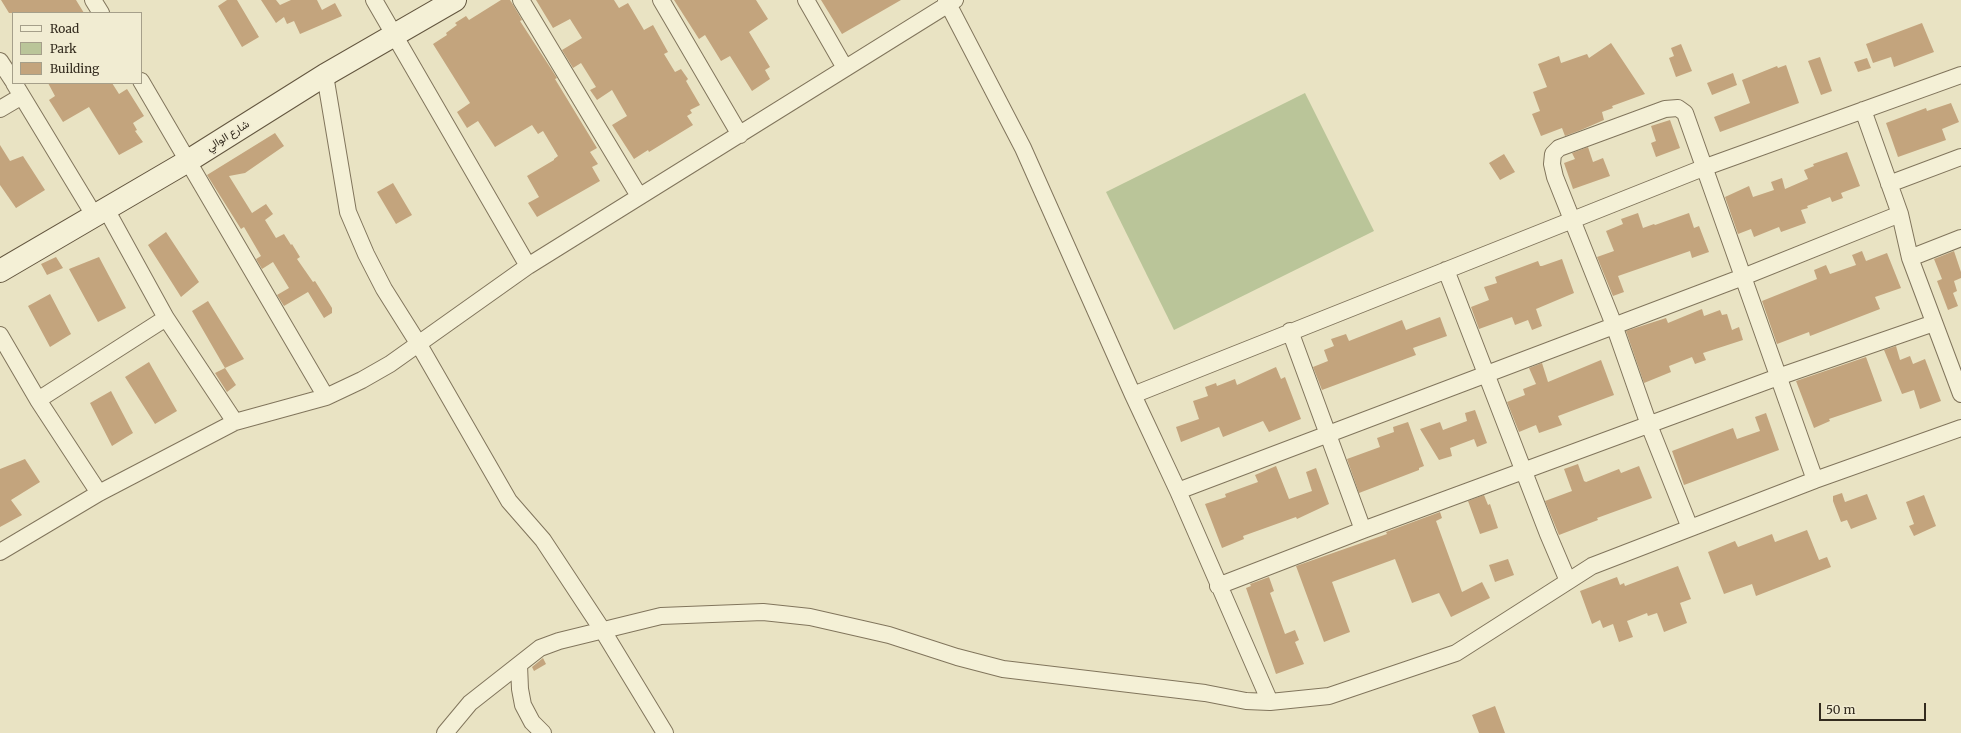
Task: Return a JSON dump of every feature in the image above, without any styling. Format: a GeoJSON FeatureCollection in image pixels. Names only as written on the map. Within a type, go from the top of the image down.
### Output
{"type":"FeatureCollection","features":[{"type":"Feature","properties":{"kind":"main road","name":"شارع الوالي"},"geometry":{"type":"LineString","coordinates":[[0,271],[188,161],[325,75],[396,36],[455,0]]}},
{"type":"Feature","properties":{"kind":"street"},"geometry":{"type":"LineString","coordinates":[[94,0],[100,12]]}},
{"type":"Feature","properties":{"kind":"street"},"geometry":{"type":"LineString","coordinates":[[374,0],[528,266]]}},
{"type":"Feature","properties":{"kind":"street"},"geometry":{"type":"LineString","coordinates":[[521,0],[639,196]]}},
{"type":"Feature","properties":{"kind":"street"},"geometry":{"type":"LineString","coordinates":[[661,0],[740,135]]}},
{"type":"Feature","properties":{"kind":"street"},"geometry":{"type":"LineString","coordinates":[[806,0],[845,68]]}},
{"type":"Feature","properties":{"kind":"street"},"geometry":{"type":"LineString","coordinates":[[0,552],[99,493],[234,422],[326,397],[362,380],[390,364],[528,266],[740,135],[949,1],[1023,148],[1133,395],[1178,491],[1218,586],[1270,702]]}},
{"type":"Feature","properties":{"kind":"street"},"geometry":{"type":"LineString","coordinates":[[0,61],[12,80]]}},
{"type":"Feature","properties":{"kind":"street"},"geometry":{"type":"LineString","coordinates":[[325,75],[348,212],[366,254],[384,289],[418,343],[509,501],[543,540],[603,631],[665,733]]}},
{"type":"Feature","properties":{"kind":"street"},"geometry":{"type":"LineString","coordinates":[[1133,395],[1290,331],[1703,168],[1961,75]]}},
{"type":"Feature","properties":{"kind":"street"},"geometry":{"type":"LineString","coordinates":[[142,83],[326,397]]}},
{"type":"Feature","properties":{"kind":"street"},"geometry":{"type":"LineString","coordinates":[[0,109],[16,87],[100,212],[166,318],[234,422]]}},
{"type":"Feature","properties":{"kind":"street"},"geometry":{"type":"LineString","coordinates":[[1690,528],[1649,425],[1614,325],[1555,177],[1552,164],[1553,154],[1559,148],[1665,109],[1678,108],[1685,114],[1691,128],[1703,168],[1816,480]]}},
{"type":"Feature","properties":{"kind":"street"},"geometry":{"type":"LineString","coordinates":[[1863,110],[1900,214],[1910,258],[1961,394]]}},
{"type":"Feature","properties":{"kind":"street"},"geometry":{"type":"LineString","coordinates":[[1889,184],[1961,157]]}},
{"type":"Feature","properties":{"kind":"street"},"geometry":{"type":"LineString","coordinates":[[1178,491],[1743,277],[1900,214]]}},
{"type":"Feature","properties":{"kind":"street"},"geometry":{"type":"LineString","coordinates":[[1910,258],[1961,238]]}},
{"type":"Feature","properties":{"kind":"street"},"geometry":{"type":"LineString","coordinates":[[1446,270],[1548,534],[1568,580]]}},
{"type":"Feature","properties":{"kind":"street"},"geometry":{"type":"LineString","coordinates":[[38,400],[166,318]]}},
{"type":"Feature","properties":{"kind":"street"},"geometry":{"type":"LineString","coordinates":[[1218,586],[1524,470],[1778,377],[1934,323]]}},
{"type":"Feature","properties":{"kind":"street"},"geometry":{"type":"LineString","coordinates":[[1290,331],[1363,530]]}},
{"type":"Feature","properties":{"kind":"street"},"geometry":{"type":"LineString","coordinates":[[0,335],[38,400],[99,493]]}},
{"type":"Feature","properties":{"kind":"street"},"geometry":{"type":"LineString","coordinates":[[445,733],[470,703],[540,648],[559,641],[661,616],[762,612],[810,617],[890,635],[956,657],[1003,669],[1205,693],[1246,701],[1270,702],[1330,696],[1456,653],[1592,566],[1816,480],[1961,428]]}},
{"type":"Feature","properties":{"kind":"street"},"geometry":{"type":"LineString","coordinates":[[518,665],[523,705],[532,722],[543,733]]}},
{"type":"Feature","properties":{"kind":"green space"},"geometry":{"type":"Polygon","coordinates":[[[1305,93],[1374,231],[1174,330],[1106,192],[1305,93]]]}},
{"type":"Feature","properties":{"kind":"building"},"geometry":{"type":"Polygon","coordinates":[[[1,0],[76,0],[83,12],[12,12],[9,13],[1,0]]]}},
{"type":"Feature","properties":{"kind":"building"},"geometry":{"type":"Polygon","coordinates":[[[227,0],[237,0],[259,37],[242,47],[218,6],[227,0]]]}},
{"type":"Feature","properties":{"kind":"building"},"geometry":{"type":"Polygon","coordinates":[[[261,0],[276,0],[280,5],[291,0],[317,0],[322,10],[335,3],[342,16],[300,34],[294,21],[287,24],[284,17],[276,23],[261,0]]]}},
{"type":"Feature","properties":{"kind":"building"},"geometry":{"type":"Polygon","coordinates":[[[501,0],[510,0],[512,3],[522,20],[520,21],[557,78],[555,79],[597,148],[590,152],[598,164],[592,167],[600,181],[537,217],[528,203],[539,197],[527,176],[558,156],[543,131],[538,134],[532,125],[495,147],[478,121],[467,128],[457,112],[470,103],[433,44],[447,35],[446,33],[457,25],[455,23],[466,16],[469,20],[501,0]]]}},
{"type":"Feature","properties":{"kind":"building"},"geometry":{"type":"Polygon","coordinates":[[[536,0],[614,0],[619,8],[628,3],[644,30],[653,25],[668,52],[664,54],[675,72],[681,69],[688,79],[686,81],[700,105],[690,110],[692,113],[687,116],[693,125],[649,152],[648,150],[634,159],[612,125],[627,116],[612,90],[597,100],[590,90],[596,87],[581,63],[573,68],[562,50],[582,38],[570,19],[553,28],[536,0]]]}},
{"type":"Feature","properties":{"kind":"building"},"geometry":{"type":"Polygon","coordinates":[[[674,0],[756,0],[768,19],[749,32],[770,67],[765,70],[770,79],[752,91],[730,56],[721,61],[705,35],[699,39],[674,0]]]}},
{"type":"Feature","properties":{"kind":"building"},"geometry":{"type":"Polygon","coordinates":[[[821,0],[901,0],[842,34],[821,0]]]}},
{"type":"Feature","properties":{"kind":"building"},"geometry":{"type":"Polygon","coordinates":[[[1922,23],[1934,52],[1894,67],[1891,57],[1873,63],[1866,44],[1922,23]]]}},
{"type":"Feature","properties":{"kind":"building"},"geometry":{"type":"Polygon","coordinates":[[[1611,43],[1645,94],[1612,106],[1613,108],[1602,112],[1604,120],[1581,130],[1565,136],[1562,128],[1541,136],[1532,114],[1540,111],[1533,92],[1547,87],[1538,64],[1559,56],[1561,63],[1587,54],[1589,58],[1611,43]]]}},
{"type":"Feature","properties":{"kind":"building"},"geometry":{"type":"Polygon","coordinates":[[[1681,44],[1692,71],[1676,77],[1669,58],[1674,56],[1671,48],[1681,44]]]}},
{"type":"Feature","properties":{"kind":"building"},"geometry":{"type":"Polygon","coordinates":[[[1820,57],[1832,91],[1821,95],[1808,61],[1820,57]]]}},
{"type":"Feature","properties":{"kind":"building"},"geometry":{"type":"Polygon","coordinates":[[[1867,58],[1871,68],[1858,72],[1854,62],[1867,58]]]}},
{"type":"Feature","properties":{"kind":"building"},"geometry":{"type":"Polygon","coordinates":[[[1786,65],[1799,103],[1720,132],[1714,117],[1750,103],[1742,80],[1777,66],[1778,68],[1786,65]]]}},
{"type":"Feature","properties":{"kind":"building"},"geometry":{"type":"Polygon","coordinates":[[[1733,73],[1737,85],[1712,95],[1707,83],[1733,73]]]}},
{"type":"Feature","properties":{"kind":"building"},"geometry":{"type":"Polygon","coordinates":[[[49,84],[113,84],[119,94],[127,89],[144,116],[133,123],[137,130],[135,131],[143,142],[119,155],[89,107],[63,122],[49,100],[55,96],[49,84]]]}},
{"type":"Feature","properties":{"kind":"building"},"geometry":{"type":"Polygon","coordinates":[[[1951,103],[1959,122],[1942,129],[1946,140],[1898,157],[1886,123],[1926,108],[1927,111],[1951,103]]]}},
{"type":"Feature","properties":{"kind":"building"},"geometry":{"type":"Polygon","coordinates":[[[1670,120],[1680,148],[1656,157],[1651,143],[1656,141],[1651,126],[1670,120]]]}},
{"type":"Feature","properties":{"kind":"building"},"geometry":{"type":"Polygon","coordinates":[[[275,133],[284,146],[245,173],[229,176],[252,213],[266,204],[273,214],[265,220],[276,238],[284,234],[291,245],[292,244],[300,257],[297,259],[313,282],[315,281],[332,308],[332,313],[324,318],[308,292],[284,306],[277,295],[289,288],[273,262],[262,269],[256,259],[261,256],[244,227],[241,229],[207,175],[275,133]]]}},
{"type":"Feature","properties":{"kind":"building"},"geometry":{"type":"Polygon","coordinates":[[[0,145],[10,161],[23,156],[45,190],[16,208],[0,185],[0,145]]]}},
{"type":"Feature","properties":{"kind":"building"},"geometry":{"type":"Polygon","coordinates":[[[1588,147],[1593,162],[1603,158],[1610,176],[1573,189],[1564,163],[1575,159],[1572,153],[1588,147]]]}},
{"type":"Feature","properties":{"kind":"building"},"geometry":{"type":"Polygon","coordinates":[[[1847,152],[1860,186],[1841,193],[1843,198],[1832,202],[1830,197],[1801,210],[1806,223],[1781,232],[1779,227],[1754,237],[1751,229],[1738,234],[1725,197],[1749,186],[1753,197],[1774,190],[1771,182],[1782,178],[1785,189],[1808,179],[1804,170],[1814,166],[1813,164],[1847,152]]]}},
{"type":"Feature","properties":{"kind":"building"},"geometry":{"type":"Polygon","coordinates":[[[1504,154],[1515,172],[1500,180],[1489,163],[1504,154]]]}},
{"type":"Feature","properties":{"kind":"building"},"geometry":{"type":"Polygon","coordinates":[[[393,183],[412,215],[396,224],[377,192],[393,183]]]}},
{"type":"Feature","properties":{"kind":"building"},"geometry":{"type":"Polygon","coordinates":[[[1638,213],[1643,228],[1689,213],[1694,228],[1699,226],[1709,252],[1692,258],[1690,251],[1618,276],[1624,292],[1613,296],[1597,257],[1614,251],[1606,231],[1623,224],[1621,219],[1638,213]]]}},
{"type":"Feature","properties":{"kind":"building"},"geometry":{"type":"Polygon","coordinates":[[[166,232],[199,282],[181,297],[148,245],[166,232]]]}},
{"type":"Feature","properties":{"kind":"building"},"geometry":{"type":"Polygon","coordinates":[[[1862,251],[1866,261],[1887,253],[1901,288],[1875,297],[1880,309],[1810,336],[1809,332],[1777,344],[1762,301],[1817,279],[1814,270],[1826,265],[1830,274],[1856,265],[1852,255],[1862,251]]]}},
{"type":"Feature","properties":{"kind":"building"},"geometry":{"type":"Polygon","coordinates":[[[1954,251],[1961,272],[1961,278],[1954,281],[1957,291],[1953,293],[1958,306],[1948,310],[1937,281],[1942,279],[1934,259],[1954,251]]]}},
{"type":"Feature","properties":{"kind":"building"},"geometry":{"type":"Polygon","coordinates":[[[56,257],[63,268],[47,275],[41,264],[56,257]]]}},
{"type":"Feature","properties":{"kind":"building"},"geometry":{"type":"Polygon","coordinates":[[[99,257],[126,308],[98,322],[69,269],[99,257]]]}},
{"type":"Feature","properties":{"kind":"building"},"geometry":{"type":"Polygon","coordinates":[[[1562,259],[1574,293],[1536,309],[1542,326],[1532,330],[1528,320],[1515,325],[1512,317],[1479,329],[1471,307],[1489,300],[1484,287],[1497,283],[1495,277],[1538,261],[1540,266],[1542,266],[1562,259]]]}},
{"type":"Feature","properties":{"kind":"building"},"geometry":{"type":"Polygon","coordinates":[[[50,294],[71,334],[50,347],[28,306],[50,294]]]}},
{"type":"Feature","properties":{"kind":"building"},"geometry":{"type":"Polygon","coordinates":[[[208,301],[244,359],[225,368],[192,311],[208,301]]]}},
{"type":"Feature","properties":{"kind":"building"},"geometry":{"type":"Polygon","coordinates":[[[1702,309],[1704,316],[1720,310],[1722,315],[1727,314],[1732,330],[1739,327],[1743,340],[1703,353],[1706,360],[1695,364],[1692,357],[1669,366],[1671,372],[1644,383],[1626,331],[1666,318],[1668,323],[1702,309]]]}},
{"type":"Feature","properties":{"kind":"building"},"geometry":{"type":"Polygon","coordinates":[[[1440,317],[1447,336],[1413,348],[1416,355],[1322,390],[1313,367],[1328,361],[1324,350],[1334,346],[1331,339],[1346,334],[1349,341],[1402,320],[1406,330],[1440,317]]]}},
{"type":"Feature","properties":{"kind":"building"},"geometry":{"type":"Polygon","coordinates":[[[1896,346],[1900,360],[1910,356],[1913,364],[1925,359],[1941,401],[1920,409],[1914,390],[1902,394],[1884,350],[1896,346]]]}},
{"type":"Feature","properties":{"kind":"building"},"geometry":{"type":"Polygon","coordinates":[[[1866,357],[1882,401],[1829,419],[1830,421],[1814,428],[1796,381],[1866,357]]]}},
{"type":"Feature","properties":{"kind":"building"},"geometry":{"type":"Polygon","coordinates":[[[1601,360],[1614,395],[1558,416],[1562,425],[1539,433],[1536,425],[1519,432],[1507,402],[1525,395],[1523,389],[1536,384],[1529,368],[1542,363],[1548,382],[1601,360]]]}},
{"type":"Feature","properties":{"kind":"building"},"geometry":{"type":"Polygon","coordinates":[[[149,362],[177,411],[155,424],[125,377],[149,362]]]}},
{"type":"Feature","properties":{"kind":"building"},"geometry":{"type":"Polygon","coordinates":[[[1276,367],[1281,379],[1285,377],[1301,419],[1269,432],[1263,421],[1223,437],[1219,427],[1181,442],[1176,427],[1199,419],[1193,401],[1208,396],[1205,387],[1216,383],[1217,386],[1235,379],[1237,385],[1276,367]]]}},
{"type":"Feature","properties":{"kind":"building"},"geometry":{"type":"Polygon","coordinates":[[[225,368],[236,385],[227,392],[215,373],[225,368]]]}},
{"type":"Feature","properties":{"kind":"building"},"geometry":{"type":"Polygon","coordinates":[[[111,391],[133,433],[112,446],[90,403],[111,391]]]}},
{"type":"Feature","properties":{"kind":"building"},"geometry":{"type":"Polygon","coordinates":[[[1475,410],[1487,443],[1477,447],[1474,439],[1450,448],[1452,456],[1439,460],[1420,429],[1440,422],[1443,430],[1467,421],[1465,413],[1475,410]]]}},
{"type":"Feature","properties":{"kind":"building"},"geometry":{"type":"Polygon","coordinates":[[[1766,413],[1779,450],[1684,485],[1672,451],[1733,428],[1737,439],[1760,431],[1755,417],[1766,413]]]}},
{"type":"Feature","properties":{"kind":"building"},"geometry":{"type":"Polygon","coordinates":[[[1408,422],[1424,466],[1419,468],[1419,470],[1359,493],[1347,459],[1380,447],[1377,438],[1394,432],[1393,427],[1408,422]]]}},
{"type":"Feature","properties":{"kind":"building"},"geometry":{"type":"Polygon","coordinates":[[[25,459],[40,482],[11,500],[22,515],[0,527],[0,469],[25,459]]]}},
{"type":"Feature","properties":{"kind":"building"},"geometry":{"type":"Polygon","coordinates":[[[1578,464],[1584,481],[1586,482],[1619,469],[1621,473],[1639,466],[1652,498],[1597,518],[1598,520],[1559,535],[1545,501],[1572,491],[1564,469],[1578,464]]]}},
{"type":"Feature","properties":{"kind":"building"},"geometry":{"type":"Polygon","coordinates":[[[1276,466],[1289,499],[1312,491],[1306,472],[1316,468],[1329,504],[1297,519],[1296,517],[1243,536],[1244,539],[1222,548],[1205,504],[1226,497],[1225,494],[1258,482],[1255,475],[1276,466]]]}},
{"type":"Feature","properties":{"kind":"building"},"geometry":{"type":"Polygon","coordinates":[[[1842,493],[1845,502],[1867,494],[1877,519],[1851,529],[1847,520],[1841,522],[1833,501],[1833,496],[1842,493]]]}},
{"type":"Feature","properties":{"kind":"building"},"geometry":{"type":"Polygon","coordinates":[[[1484,495],[1488,505],[1490,504],[1498,528],[1480,534],[1468,501],[1484,495]]]}},
{"type":"Feature","properties":{"kind":"building"},"geometry":{"type":"Polygon","coordinates":[[[1924,495],[1936,526],[1914,536],[1909,526],[1914,524],[1906,502],[1924,495]]]}},
{"type":"Feature","properties":{"kind":"building"},"geometry":{"type":"Polygon","coordinates":[[[1440,512],[1442,518],[1436,521],[1462,592],[1482,582],[1490,598],[1451,617],[1439,593],[1412,603],[1395,559],[1332,582],[1350,632],[1324,642],[1296,566],[1387,534],[1386,532],[1440,512]]]}},
{"type":"Feature","properties":{"kind":"building"},"geometry":{"type":"Polygon","coordinates":[[[1807,530],[1819,560],[1827,557],[1831,567],[1756,596],[1752,584],[1724,594],[1708,552],[1735,541],[1738,547],[1772,534],[1775,542],[1807,530]]]}},
{"type":"Feature","properties":{"kind":"building"},"geometry":{"type":"Polygon","coordinates":[[[1508,559],[1514,575],[1495,582],[1489,565],[1508,559]]]}},
{"type":"Feature","properties":{"kind":"building"},"geometry":{"type":"Polygon","coordinates":[[[1678,566],[1691,599],[1680,603],[1687,623],[1664,632],[1657,613],[1648,616],[1647,613],[1627,621],[1633,637],[1619,642],[1613,624],[1603,628],[1600,620],[1592,624],[1580,591],[1617,577],[1620,585],[1624,583],[1625,586],[1678,566]]]}},
{"type":"Feature","properties":{"kind":"building"},"geometry":{"type":"Polygon","coordinates":[[[1269,577],[1274,591],[1270,593],[1285,634],[1295,630],[1299,640],[1295,642],[1304,664],[1276,674],[1246,588],[1251,586],[1250,584],[1269,577]]]}},
{"type":"Feature","properties":{"kind":"building"},"geometry":{"type":"Polygon","coordinates":[[[543,658],[546,664],[534,671],[532,667],[543,658]]]}},
{"type":"Feature","properties":{"kind":"building"},"geometry":{"type":"Polygon","coordinates":[[[1495,706],[1505,733],[1479,733],[1472,715],[1495,706]]]}}]}
